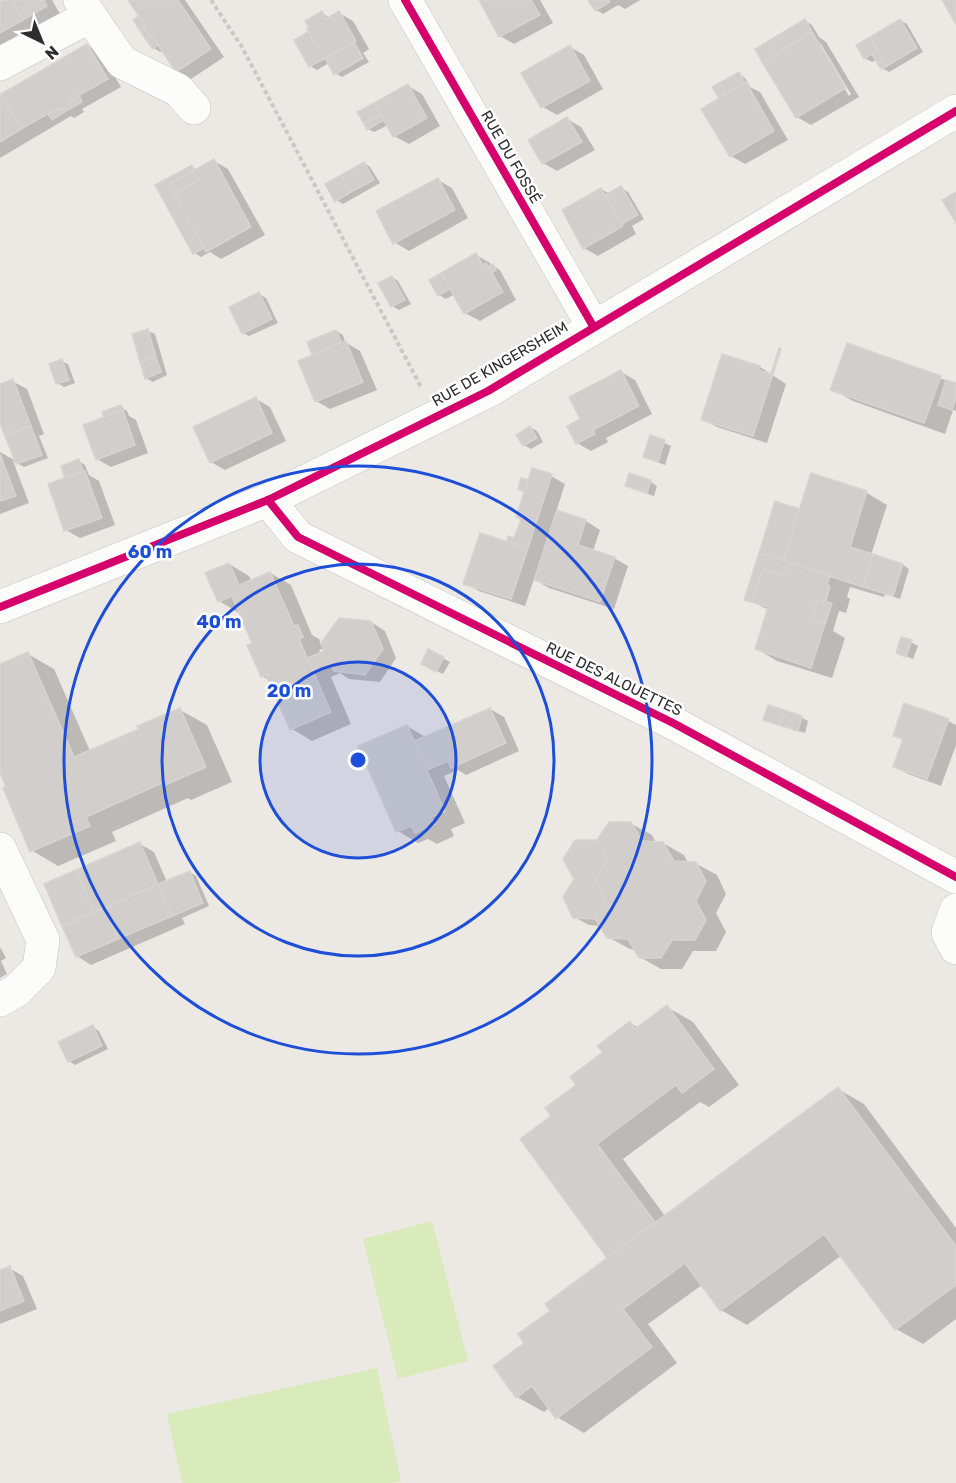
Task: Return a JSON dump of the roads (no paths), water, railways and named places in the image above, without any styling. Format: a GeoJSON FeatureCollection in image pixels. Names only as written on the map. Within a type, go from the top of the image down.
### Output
{"type":"FeatureCollection","features":[{"type":"Feature","properties":{"kind":"street","name":"RUE DU FOSSÉ"},"geometry":{"type":"LineString","coordinates":[[405,0],[593,326]]}},
{"type":"Feature","properties":{"kind":"street"},"geometry":{"type":"LineString","coordinates":[[0,64],[85,8],[122,62],[177,90],[194,108]]}},
{"type":"Feature","properties":{"kind":"street","name":"RUE DE KINGERSHEIM"},"geometry":{"type":"LineString","coordinates":[[0,607],[268,500],[488,391],[593,326],[956,111]]}},
{"type":"Feature","properties":{"kind":"street","name":"RUE DES ALOUETTES"},"geometry":{"type":"LineString","coordinates":[[268,500],[298,537],[675,724],[956,877]]}},
{"type":"Feature","properties":{"kind":"street"},"geometry":{"type":"LineString","coordinates":[[0,849],[43,940],[39,968],[16,991],[0,1000]]}},
{"type":"Feature","properties":{"kind":"street"},"geometry":{"type":"LineString","coordinates":[[956,910],[948,933],[956,948]]}}]}
